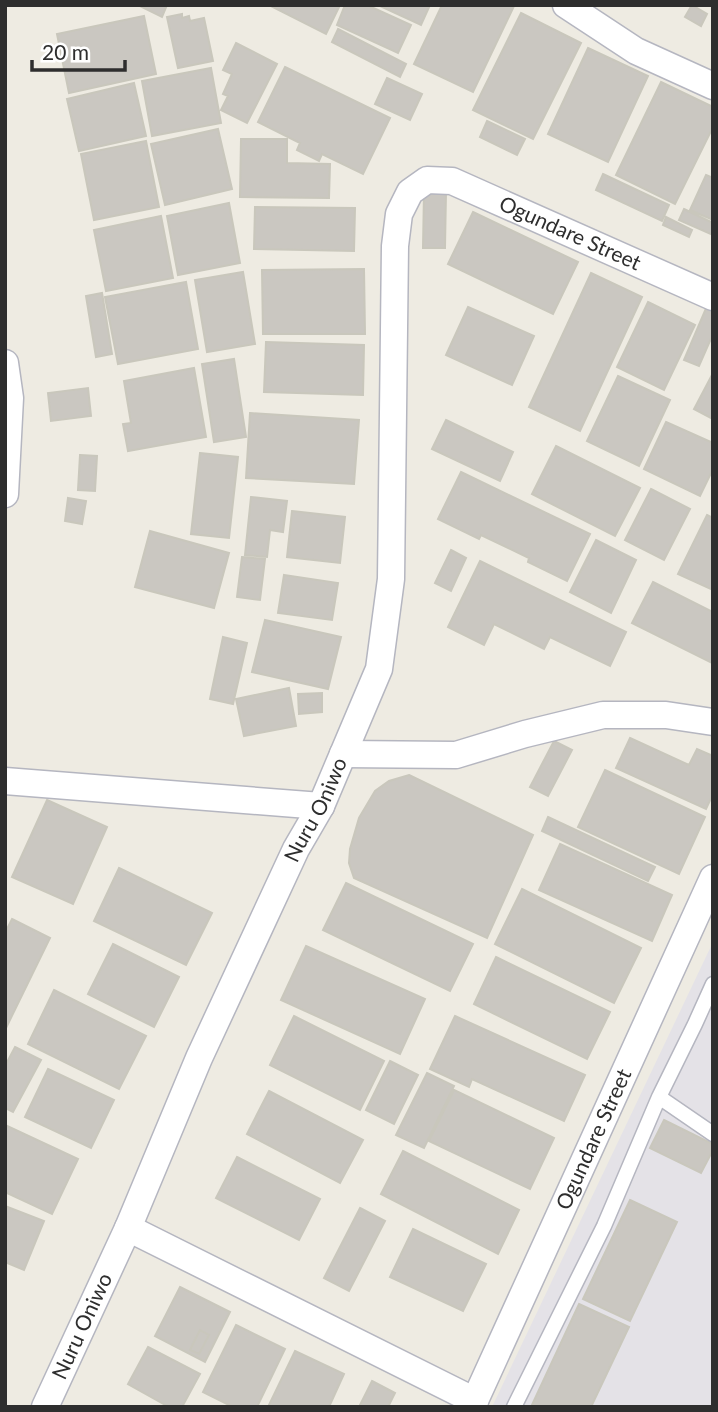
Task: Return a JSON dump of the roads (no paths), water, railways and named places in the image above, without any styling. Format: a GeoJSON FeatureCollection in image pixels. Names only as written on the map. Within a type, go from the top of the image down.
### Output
{"type":"FeatureCollection","features":[{"type":"Feature","properties":{"kind":"street"},"geometry":{"type":"LineString","coordinates":[[566,5],[636,51],[713,86]]}},
{"type":"Feature","properties":{"kind":"street","name":"Ogundare Street"},"geometry":{"type":"LineString","coordinates":[[427,180],[452,181],[713,297]]}},
{"type":"Feature","properties":{"kind":"street","name":"Nuru Oniwo"},"geometry":{"type":"LineString","coordinates":[[45,1407],[128,1228],[199,1058],[296,849],[321,806],[379,669],[391,579],[395,246],[399,214],[410,192],[427,180]]}},
{"type":"Feature","properties":{"kind":"street"},"geometry":{"type":"LineString","coordinates":[[5,363],[10,398],[5,494]]}},
{"type":"Feature","properties":{"kind":"street"},"geometry":{"type":"LineString","coordinates":[[343,754],[456,755],[603,715],[666,715],[713,722]]}},
{"type":"Feature","properties":{"kind":"street"},"geometry":{"type":"LineString","coordinates":[[5,781],[321,806]]}},
{"type":"Feature","properties":{"kind":"street","name":"Ogundare Street"},"geometry":{"type":"LineString","coordinates":[[474,1404],[713,878]]}},
{"type":"Feature","properties":{"kind":"street"},"geometry":{"type":"LineString","coordinates":[[128,1228],[474,1404]]}},
{"type":"Feature","properties":{"kind":"lane"},"geometry":{"type":"LineString","coordinates":[[514,1407],[604,1226],[659,1097],[713,985]]}},
{"type":"Feature","properties":{"kind":"lane"},"geometry":{"type":"LineString","coordinates":[[659,1097],[713,1134]]}}]}
